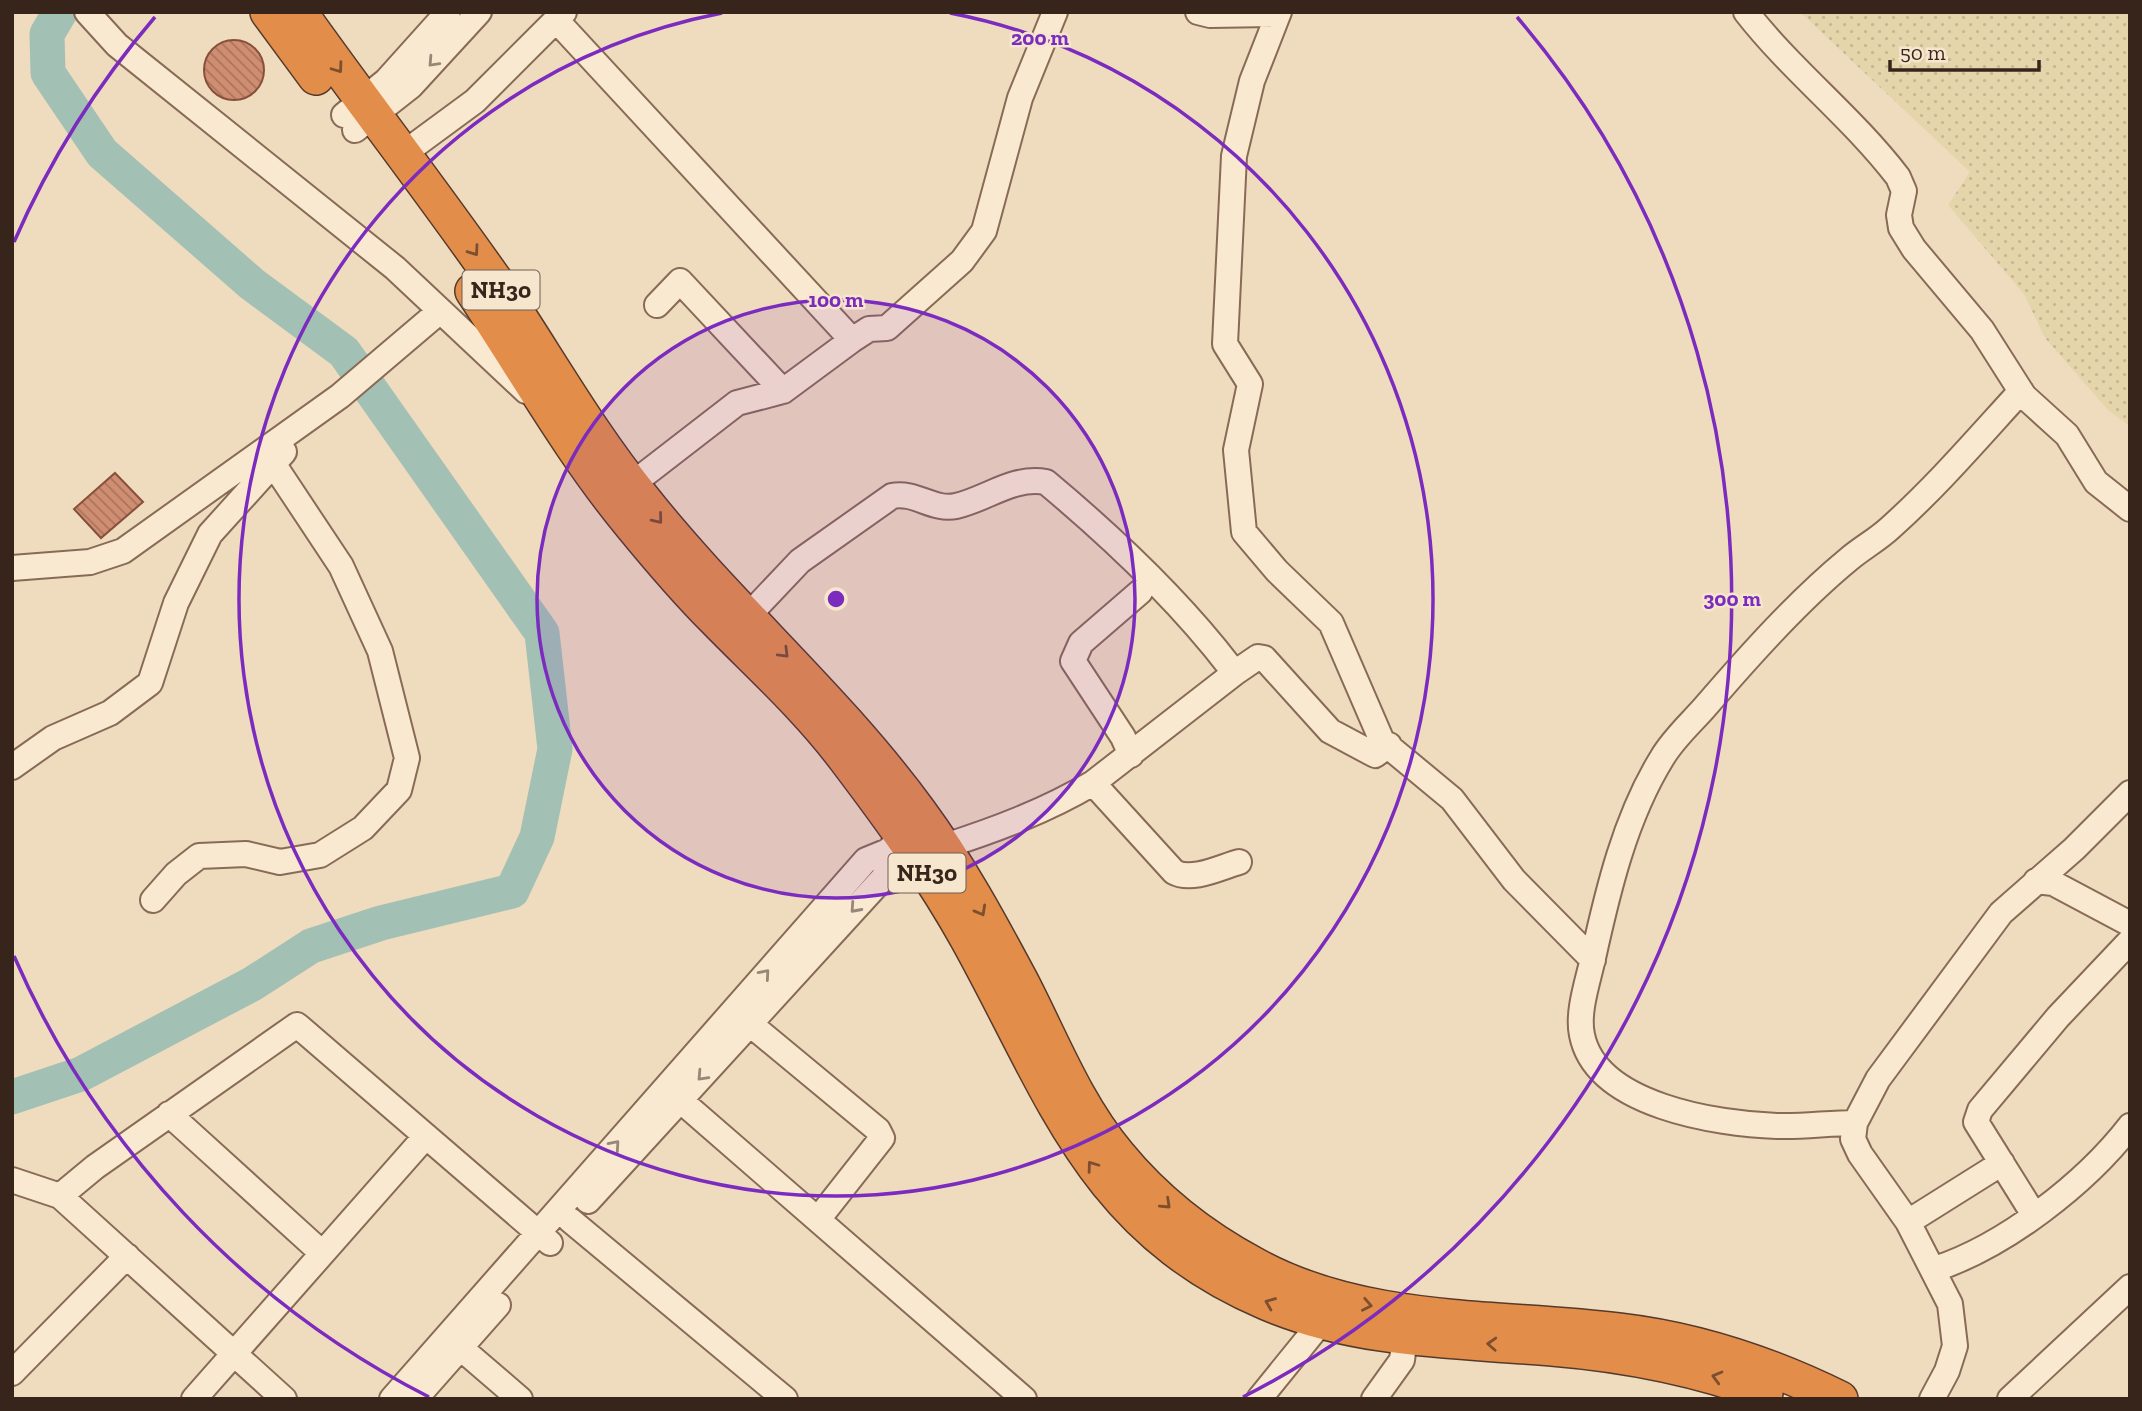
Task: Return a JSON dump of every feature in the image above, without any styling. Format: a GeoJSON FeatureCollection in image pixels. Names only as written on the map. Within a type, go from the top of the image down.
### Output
{"type":"FeatureCollection","features":[{"type":"Feature","properties":{"kind":"highway","name":"NH30"},"geometry":{"type":"LineString","coordinates":[[268,12],[359,116],[403,154],[452,219],[574,422],[631,524],[714,618],[768,671],[842,753],[905,835],[942,847],[1020,982],[1092,1119],[1117,1154],[1179,1216],[1256,1267],[1296,1285],[1406,1324],[1638,1359],[1737,1382],[1782,1399]]}},
{"type":"Feature","properties":{"kind":"highway","name":"NH30"},"geometry":{"type":"LineString","coordinates":[[299,12],[359,116],[460,273],[574,422],[694,561],[827,697],[905,835],[967,937],[1064,1122],[1102,1180],[1143,1221],[1221,1279],[1267,1302],[1323,1320],[1583,1327],[1671,1339],[1771,1369],[1840,1399]]}},
{"type":"Feature","properties":{"kind":"street"},"geometry":{"type":"LineString","coordinates":[[87,12],[117,45],[395,268],[440,312],[574,422]]}},
{"type":"Feature","properties":{"kind":"street"},"geometry":{"type":"LineString","coordinates":[[359,116],[386,81],[448,12]]}},
{"type":"Feature","properties":{"kind":"street"},"geometry":{"type":"LineString","coordinates":[[359,116],[411,86],[479,12]]}},
{"type":"Feature","properties":{"kind":"street"},"geometry":{"type":"LineString","coordinates":[[631,485],[737,403],[783,391],[869,328],[887,328],[962,261],[984,231],[1020,98],[1055,12]]}},
{"type":"Feature","properties":{"kind":"street"},"geometry":{"type":"LineString","coordinates":[[1198,12],[1210,15],[1278,13],[1252,81],[1234,156],[1224,344],[1250,384],[1236,450],[1240,518],[1244,532],[1257,550],[1331,624],[1382,741],[1452,799],[1514,880],[1593,960]]}},
{"type":"Feature","properties":{"kind":"street"},"geometry":{"type":"LineString","coordinates":[[1746,12],[1774,48],[1827,96],[1898,177],[1904,191],[1899,215],[1901,229],[1982,330],[2021,391],[2067,435],[2096,482],[2130,509]]}},
{"type":"Feature","properties":{"kind":"street"},"geometry":{"type":"LineString","coordinates":[[403,154],[475,101],[560,17],[852,340]]}},
{"type":"Feature","properties":{"kind":"street"},"geometry":{"type":"LineString","coordinates":[[657,305],[680,281],[783,391]]}},
{"type":"Feature","properties":{"kind":"street"},"geometry":{"type":"LineString","coordinates":[[12,568],[90,562],[123,551],[340,396],[440,312]]}},
{"type":"Feature","properties":{"kind":"street"},"geometry":{"type":"LineString","coordinates":[[1855,1123],[1780,1126],[1724,1122],[1670,1108],[1608,1079],[1592,1058],[1582,1034],[1584,1000],[1593,960],[1620,852],[1644,789],[1663,754],[1743,663],[1848,560],[1886,531],[1927,494],[2021,391]]}},
{"type":"Feature","properties":{"kind":"street"},"geometry":{"type":"LineString","coordinates":[[12,767],[53,738],[110,713],[150,682],[176,603],[210,534],[274,466],[311,415]]}},
{"type":"Feature","properties":{"kind":"street"},"geometry":{"type":"LineString","coordinates":[[153,900],[176,874],[199,856],[246,854],[280,862],[320,855],[363,828],[399,790],[407,758],[380,651],[341,566],[274,466]]}},
{"type":"Feature","properties":{"kind":"street"},"geometry":{"type":"LineString","coordinates":[[747,617],[800,561],[892,496],[903,494],[942,507],[950,507],[1009,485],[1038,481],[1046,482],[1102,531],[1194,621],[1236,672]]}},
{"type":"Feature","properties":{"kind":"street"},"geometry":{"type":"LineString","coordinates":[[1131,755],[1123,737],[1073,661],[1081,643],[1140,592]]}},
{"type":"Feature","properties":{"kind":"street"},"geometry":{"type":"LineString","coordinates":[[942,847],[995,830],[1093,783],[1258,657],[1264,658],[1330,731],[1375,755],[1389,745]]}},
{"type":"Feature","properties":{"kind":"street"},"geometry":{"type":"LineString","coordinates":[[1093,783],[1174,872],[1181,876],[1240,862]]}},
{"type":"Feature","properties":{"kind":"street"},"geometry":{"type":"LineString","coordinates":[[1932,1399],[1947,1371],[1955,1346],[1950,1304],[1935,1269],[1908,1222],[1860,1154],[1853,1139],[1855,1123],[1878,1079],[2001,913],[2074,849],[2130,793]]}},
{"type":"Feature","properties":{"kind":"street"},"geometry":{"type":"LineString","coordinates":[[545,1238],[570,1220],[885,876],[905,835]]}},
{"type":"Feature","properties":{"kind":"street"},"geometry":{"type":"LineString","coordinates":[[392,1399],[454,1342],[866,860],[905,835]]}},
{"type":"Feature","properties":{"kind":"street"},"geometry":{"type":"LineString","coordinates":[[2036,881],[2053,883],[2130,924]]}},
{"type":"Feature","properties":{"kind":"street"},"geometry":{"type":"LineString","coordinates":[[2034,1215],[1976,1122],[1980,1110],[2058,1017],[2130,941]]}},
{"type":"Feature","properties":{"kind":"street"},"geometry":{"type":"LineString","coordinates":[[750,1024],[878,1130],[882,1138],[819,1218]]}},
{"type":"Feature","properties":{"kind":"street"},"geometry":{"type":"LineString","coordinates":[[60,1196],[169,1114],[297,1025],[545,1238]]}},
{"type":"Feature","properties":{"kind":"street"},"geometry":{"type":"LineString","coordinates":[[680,1100],[819,1218],[1024,1399]]}},
{"type":"Feature","properties":{"kind":"street"},"geometry":{"type":"LineString","coordinates":[[169,1114],[322,1253]]}},
{"type":"Feature","properties":{"kind":"street"},"geometry":{"type":"LineString","coordinates":[[1935,1269],[1959,1261],[2034,1215],[2110,1151],[2130,1126]]}},
{"type":"Feature","properties":{"kind":"street"},"geometry":{"type":"LineString","coordinates":[[194,1399],[426,1136]]}},
{"type":"Feature","properties":{"kind":"street"},"geometry":{"type":"LineString","coordinates":[[1908,1222],[2002,1163]]}},
{"type":"Feature","properties":{"kind":"street"},"geometry":{"type":"LineString","coordinates":[[12,1180],[60,1196],[284,1399]]}},
{"type":"Feature","properties":{"kind":"street"},"geometry":{"type":"LineString","coordinates":[[570,1220],[785,1399]]}},
{"type":"Feature","properties":{"kind":"street"},"geometry":{"type":"LineString","coordinates":[[12,1373],[127,1256]]}},
{"type":"Feature","properties":{"kind":"street"},"geometry":{"type":"LineString","coordinates":[[2010,1399],[2130,1287]]}},
{"type":"Feature","properties":{"kind":"street"},"geometry":{"type":"LineString","coordinates":[[1259,1399],[1323,1320]]}},
{"type":"Feature","properties":{"kind":"street"},"geometry":{"type":"LineString","coordinates":[[1374,1399],[1402,1360],[1406,1324]]}},
{"type":"Feature","properties":{"kind":"street"},"geometry":{"type":"LineString","coordinates":[[415,1399],[454,1342]]}},
{"type":"Feature","properties":{"kind":"street"},"geometry":{"type":"LineString","coordinates":[[454,1342],[520,1399]]}},
{"type":"Feature","properties":{"kind":"shaded area"},"geometry":{"type":"Polygon","coordinates":[[[1800,12],[2130,12],[2130,426],[2109,411],[2045,338],[2024,294],[1948,205],[1970,172],[1800,12]]]}},
{"type":"Feature","properties":{"kind":"building"},"geometry":{"type":"Polygon","coordinates":[[[234,40],[251,45],[259,53],[264,70],[259,87],[251,95],[234,100],[217,95],[209,87],[204,70],[209,53],[217,45],[234,40]]]}},
{"type":"Feature","properties":{"kind":"building"},"geometry":{"type":"Polygon","coordinates":[[[115,473],[143,502],[101,538],[74,509],[115,473]]]}},
{"type":"Feature","properties":{"kind":"waterway"},"geometry":{"type":"LineString","coordinates":[[12,1097],[81,1074],[252,984],[311,946],[381,923],[512,891],[537,837],[555,749],[542,633],[344,352],[252,284],[102,153],[48,73],[47,34],[60,12]]}}]}
